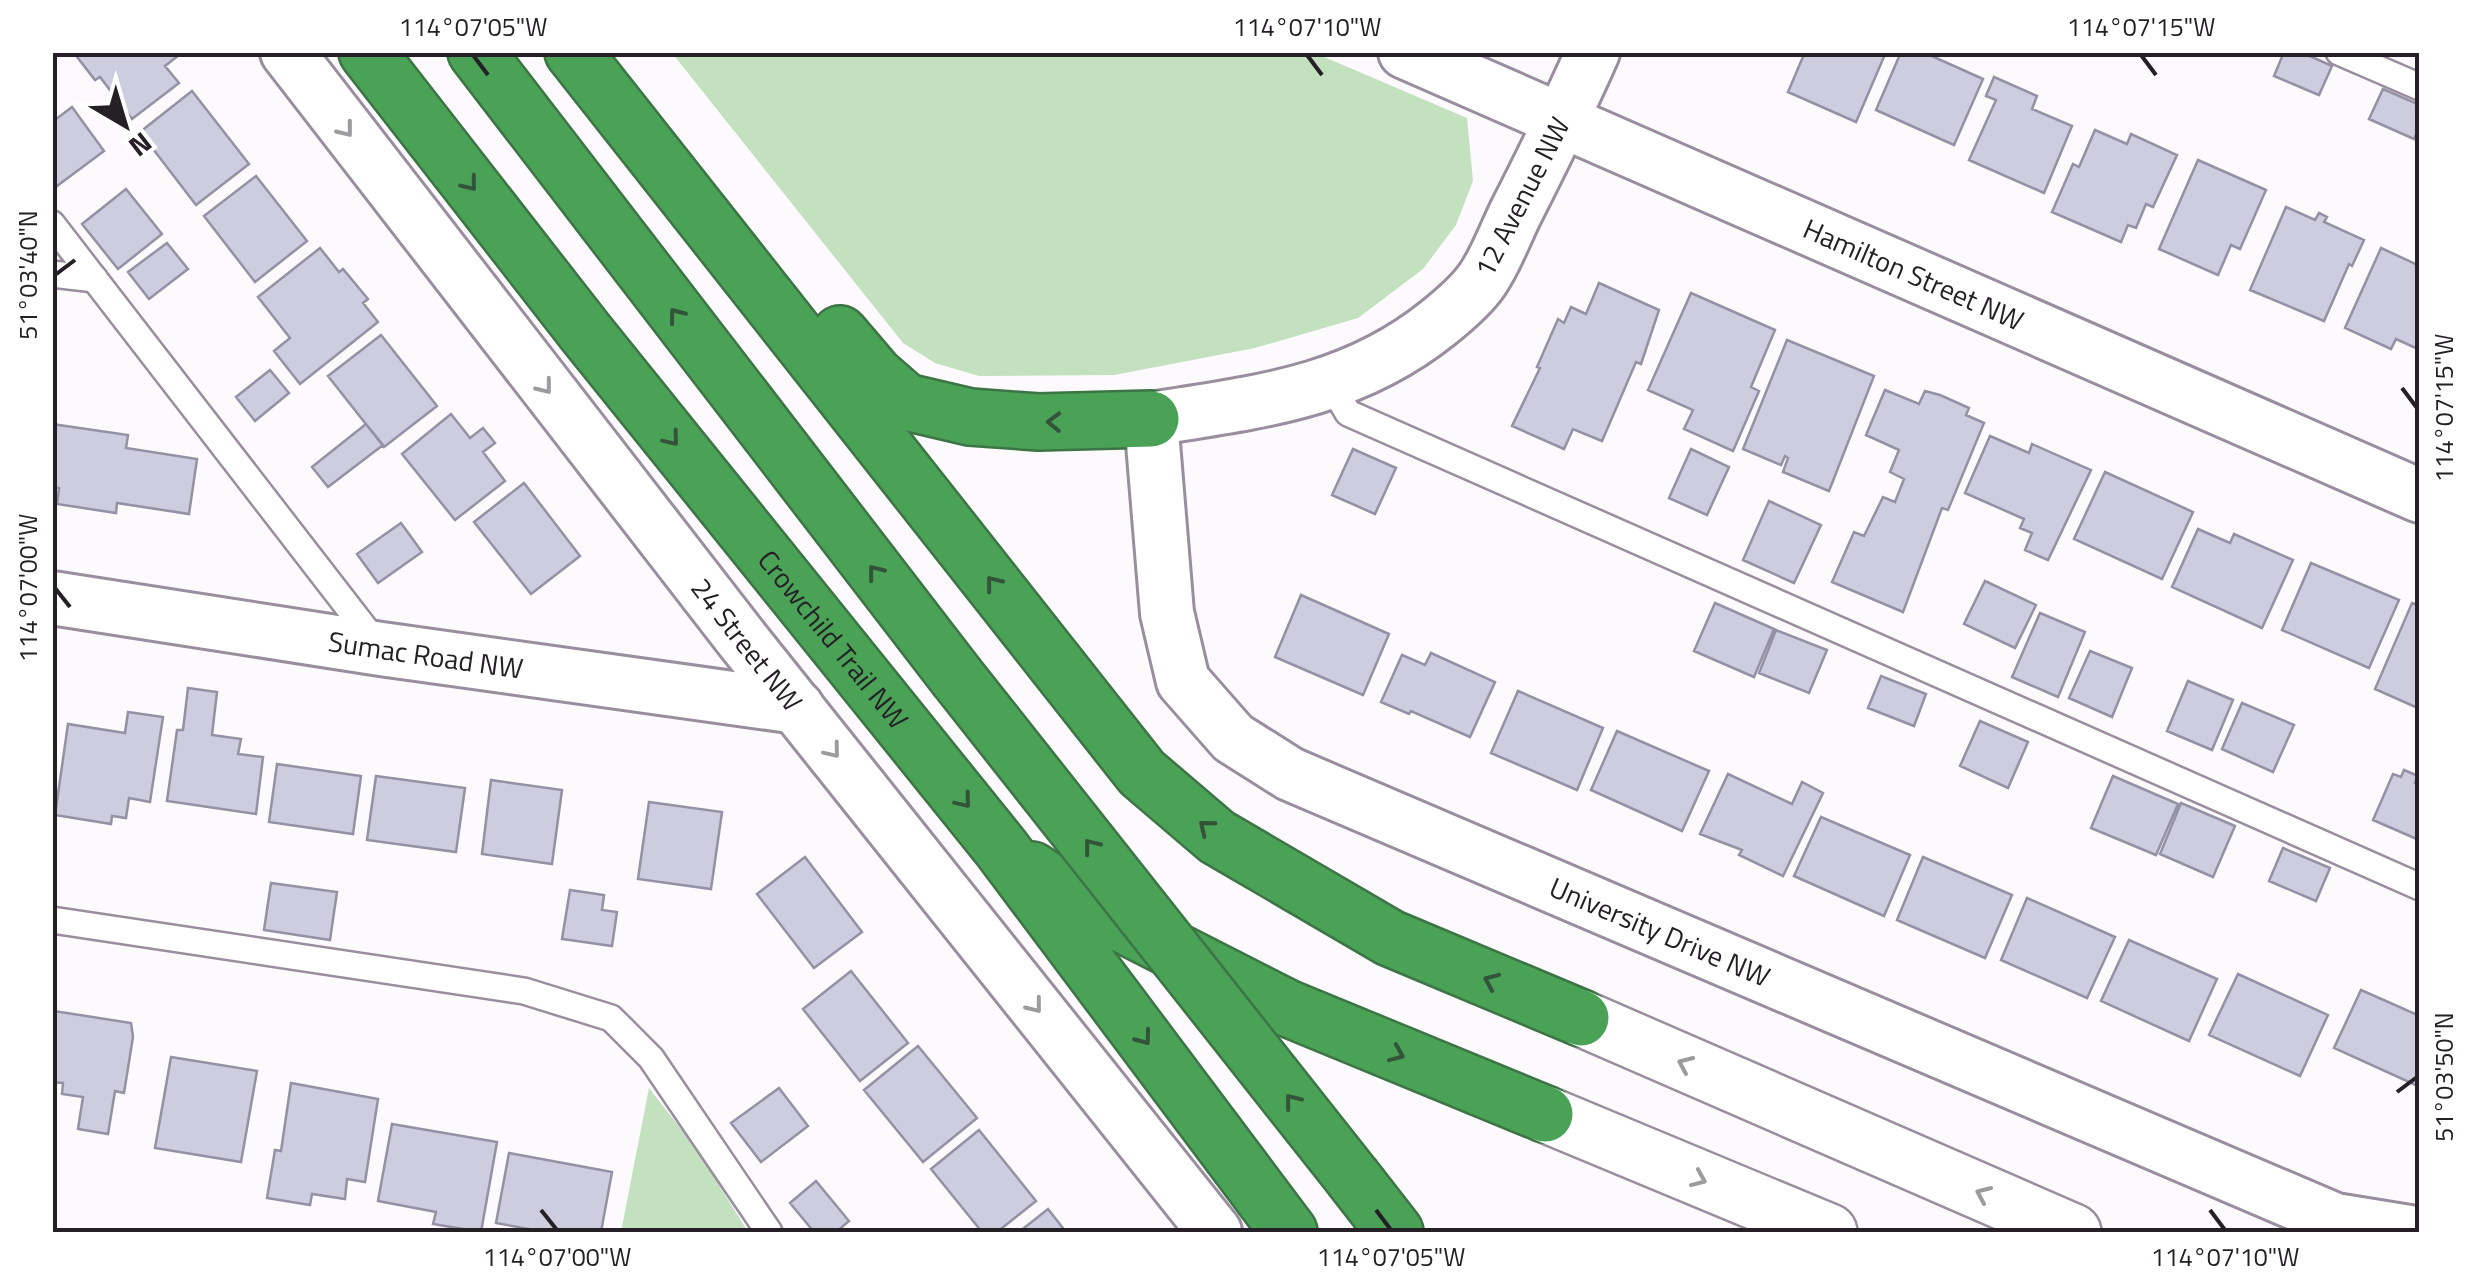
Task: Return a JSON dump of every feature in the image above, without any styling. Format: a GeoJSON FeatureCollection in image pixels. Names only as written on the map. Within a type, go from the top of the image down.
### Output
{"type":"FeatureCollection","features":[{"type":"Feature","properties":{"kind":"highway","name":"Crowchild Trail NW"},"geometry":{"type":"LineString","coordinates":[[367,52],[586,334],[1001,848],[1289,1232]]}},
{"type":"Feature","properties":{"kind":"highway"},"geometry":{"type":"LineString","coordinates":[[476,52],[956,676],[1395,1232]]}},
{"type":"Feature","properties":{"kind":"highway"},"geometry":{"type":"LineString","coordinates":[[576,56],[713,190],[876,375],[906,402],[970,417],[1055,422],[1151,419]]}},
{"type":"Feature","properties":{"kind":"highway"},"geometry":{"type":"LineString","coordinates":[[576,56],[1142,773],[1217,836],[1390,938],[1581,1018]]}},
{"type":"Feature","properties":{"kind":"highway"},"geometry":{"type":"LineString","coordinates":[[1001,848],[1079,902],[1287,1008],[1544,1114]]}},
{"type":"Feature","properties":{"kind":"street","name":"24 Street NW"},"geometry":{"type":"LineString","coordinates":[[286,52],[1215,1232]]}},
{"type":"Feature","properties":{"kind":"street","name":"Hamilton Street NW"},"geometry":{"type":"LineString","coordinates":[[1405,52],[2420,496]]}},
{"type":"Feature","properties":{"kind":"street","name":"12 Avenue NW"},"geometry":{"type":"LineString","coordinates":[[1151,419],[1293,395],[1331,384],[1373,367],[1413,343],[1449,314],[1482,281],[1562,122],[1592,52]]}},
{"type":"Feature","properties":{"kind":"street","name":"University Drive NW"},"geometry":{"type":"LineString","coordinates":[[1151,419],[1167,613],[1183,681],[1233,738],[1290,774],[2335,1220],[2409,1232]]}},
{"type":"Feature","properties":{"kind":"street","name":"Sumac Road NW"},"geometry":{"type":"LineString","coordinates":[[52,598],[798,707]]}},
{"type":"Feature","properties":{"kind":"street"},"geometry":{"type":"LineString","coordinates":[[1581,1018],[2073,1232]]}},
{"type":"Feature","properties":{"kind":"street"},"geometry":{"type":"LineString","coordinates":[[1544,1114],[1828,1232]]}},
{"type":"Feature","properties":{"kind":"lane"},"geometry":{"type":"LineString","coordinates":[[2339,52],[2420,87]]}},
{"type":"Feature","properties":{"kind":"lane"},"geometry":{"type":"LineString","coordinates":[[52,224],[381,649]]}},
{"type":"Feature","properties":{"kind":"lane"},"geometry":{"type":"LineString","coordinates":[[52,274],[96,280]]}},
{"type":"Feature","properties":{"kind":"lane"},"geometry":{"type":"LineString","coordinates":[[1331,384],[1348,413],[2420,887]]}},
{"type":"Feature","properties":{"kind":"lane"},"geometry":{"type":"LineString","coordinates":[[52,920],[524,991],[611,1018],[651,1058],[769,1232]]}},
{"type":"Feature","properties":{"kind":"green space"},"geometry":{"type":"Polygon","coordinates":[[[672,53],[1315,53],[1467,118],[1473,181],[1456,225],[1423,269],[1358,318],[1255,348],[1114,375],[979,376],[935,363],[903,343],[672,53]]]}},
{"type":"Feature","properties":{"kind":"green space"},"geometry":{"type":"Polygon","coordinates":[[[649,1088],[698,1151],[748,1232],[621,1232],[649,1088]]]}},
{"type":"Feature","properties":{"kind":"building"},"geometry":{"type":"Polygon","coordinates":[[[178,52],[165,66],[179,83],[132,119],[100,77],[95,80],[74,53],[178,52]]]}},
{"type":"Feature","properties":{"kind":"building"},"geometry":{"type":"Polygon","coordinates":[[[1805,52],[1886,52],[1856,122],[1788,92],[1805,52]]]}},
{"type":"Feature","properties":{"kind":"building"},"geometry":{"type":"Polygon","coordinates":[[[1901,52],[1923,52],[1983,79],[1954,145],[1876,110],[1901,52]]]}},
{"type":"Feature","properties":{"kind":"building"},"geometry":{"type":"Polygon","coordinates":[[[2284,52],[2301,52],[2332,66],[2319,95],[2274,76],[2284,52]]]}},
{"type":"Feature","properties":{"kind":"building"},"geometry":{"type":"Polygon","coordinates":[[[1994,77],[2037,96],[2032,109],[2072,126],[2044,193],[1969,160],[1996,100],[1986,96],[1994,77]]]}},
{"type":"Feature","properties":{"kind":"building"},"geometry":{"type":"Polygon","coordinates":[[[2383,89],[2420,105],[2420,126],[2414,139],[2369,119],[2383,89]]]}},
{"type":"Feature","properties":{"kind":"building"},"geometry":{"type":"Polygon","coordinates":[[[192,91],[249,164],[196,205],[140,132],[192,91]]]}},
{"type":"Feature","properties":{"kind":"building"},"geometry":{"type":"Polygon","coordinates":[[[72,107],[104,151],[57,186],[52,180],[52,122],[72,107]]]}},
{"type":"Feature","properties":{"kind":"building"},"geometry":{"type":"Polygon","coordinates":[[[2095,130],[2127,144],[2131,134],[2177,155],[2153,207],[2146,204],[2136,228],[2128,225],[2121,242],[2052,212],[2073,164],[2079,167],[2095,130]]]}},
{"type":"Feature","properties":{"kind":"building"},"geometry":{"type":"Polygon","coordinates":[[[2198,160],[2266,190],[2240,249],[2231,245],[2218,275],[2159,249],[2198,160]]]}},
{"type":"Feature","properties":{"kind":"building"},"geometry":{"type":"Polygon","coordinates":[[[256,176],[307,241],[255,282],[204,216],[256,176]]]}},
{"type":"Feature","properties":{"kind":"building"},"geometry":{"type":"Polygon","coordinates":[[[126,189],[162,234],[118,269],[82,224],[126,189]]]}},
{"type":"Feature","properties":{"kind":"building"},"geometry":{"type":"Polygon","coordinates":[[[2286,207],[2315,220],[2319,213],[2327,217],[2324,222],[2364,240],[2324,321],[2250,290],[2286,207]]]}},
{"type":"Feature","properties":{"kind":"building"},"geometry":{"type":"Polygon","coordinates":[[[167,243],[188,269],[149,299],[128,272],[167,243]]]}},
{"type":"Feature","properties":{"kind":"building"},"geometry":{"type":"Polygon","coordinates":[[[320,248],[368,299],[363,303],[378,322],[300,384],[274,351],[290,338],[258,297],[320,248]]]}},
{"type":"Feature","properties":{"kind":"building"},"geometry":{"type":"Polygon","coordinates":[[[2381,248],[2420,266],[2418,349],[2396,339],[2391,349],[2345,328],[2381,248]]]}},
{"type":"Feature","properties":{"kind":"building"},"geometry":{"type":"Polygon","coordinates":[[[1599,283],[1659,310],[1641,364],[1636,362],[1602,441],[1573,429],[1564,449],[1512,426],[1558,319],[1564,323],[1571,307],[1586,314],[1599,283]]]}},
{"type":"Feature","properties":{"kind":"building"},"geometry":{"type":"Polygon","coordinates":[[[1691,293],[1775,330],[1751,387],[1759,391],[1733,451],[1684,429],[1693,410],[1648,390],[1691,293]]]}},
{"type":"Feature","properties":{"kind":"building"},"geometry":{"type":"Polygon","coordinates":[[[381,335],[437,406],[384,447],[328,376],[381,335]]]}},
{"type":"Feature","properties":{"kind":"building"},"geometry":{"type":"Polygon","coordinates":[[[1787,340],[1874,376],[1829,491],[1783,472],[1788,458],[1785,456],[1781,465],[1743,449],[1787,340]]]}},
{"type":"Feature","properties":{"kind":"building"},"geometry":{"type":"Polygon","coordinates":[[[270,370],[289,393],[255,421],[236,397],[270,370]]]}},
{"type":"Feature","properties":{"kind":"building"},"geometry":{"type":"Polygon","coordinates":[[[1885,390],[1919,404],[1925,391],[1940,395],[1969,408],[1966,415],[1984,423],[1948,510],[1942,508],[1903,612],[1832,582],[1854,532],[1864,536],[1883,497],[1895,502],[1904,479],[1890,472],[1899,450],[1866,435],[1885,390]]]}},
{"type":"Feature","properties":{"kind":"building"},"geometry":{"type":"Polygon","coordinates":[[[451,414],[470,438],[483,428],[495,443],[483,452],[505,481],[455,520],[402,454],[451,414]]]}},
{"type":"Feature","properties":{"kind":"building"},"geometry":{"type":"Polygon","coordinates":[[[52,424],[128,435],[126,448],[197,459],[189,514],[117,503],[116,513],[57,504],[59,488],[52,487],[52,424]]]}},
{"type":"Feature","properties":{"kind":"building"},"geometry":{"type":"Polygon","coordinates":[[[366,424],[383,445],[328,487],[312,467],[366,424]]]}},
{"type":"Feature","properties":{"kind":"building"},"geometry":{"type":"Polygon","coordinates":[[[1990,436],[2029,453],[2032,444],[2091,470],[2048,560],[2025,550],[2032,533],[2020,528],[2024,519],[1965,493],[1990,436]]]}},
{"type":"Feature","properties":{"kind":"building"},"geometry":{"type":"Polygon","coordinates":[[[1353,449],[1396,468],[1375,514],[1332,495],[1353,449]]]}},
{"type":"Feature","properties":{"kind":"building"},"geometry":{"type":"Polygon","coordinates":[[[1691,449],[1729,467],[1707,515],[1669,498],[1691,449]]]}},
{"type":"Feature","properties":{"kind":"building"},"geometry":{"type":"Polygon","coordinates":[[[2105,472],[2193,512],[2162,579],[2074,539],[2105,472]]]}},
{"type":"Feature","properties":{"kind":"building"},"geometry":{"type":"Polygon","coordinates":[[[524,483],[580,556],[531,594],[474,522],[524,483]]]}},
{"type":"Feature","properties":{"kind":"building"},"geometry":{"type":"Polygon","coordinates":[[[1769,501],[1821,525],[1794,583],[1743,560],[1769,501]]]}},
{"type":"Feature","properties":{"kind":"building"},"geometry":{"type":"Polygon","coordinates":[[[401,523],[422,552],[378,583],[357,554],[401,523]]]}},
{"type":"Feature","properties":{"kind":"building"},"geometry":{"type":"Polygon","coordinates":[[[2198,529],[2230,543],[2234,534],[2293,560],[2262,628],[2172,587],[2198,529]]]}},
{"type":"Feature","properties":{"kind":"building"},"geometry":{"type":"Polygon","coordinates":[[[2311,563],[2399,600],[2369,668],[2282,630],[2311,563]]]}},
{"type":"Feature","properties":{"kind":"building"},"geometry":{"type":"Polygon","coordinates":[[[1985,581],[2036,605],[2015,648],[1964,624],[1985,581]]]}},
{"type":"Feature","properties":{"kind":"building"},"geometry":{"type":"Polygon","coordinates":[[[1301,595],[1389,634],[1363,695],[1275,657],[1301,595]]]}},
{"type":"Feature","properties":{"kind":"building"},"geometry":{"type":"Polygon","coordinates":[[[1715,603],[1774,629],[1754,677],[1694,651],[1715,603]]]}},
{"type":"Feature","properties":{"kind":"building"},"geometry":{"type":"Polygon","coordinates":[[[2412,603],[2420,606],[2420,709],[2375,689],[2412,603]]]}},
{"type":"Feature","properties":{"kind":"building"},"geometry":{"type":"Polygon","coordinates":[[[2040,613],[2085,632],[2058,697],[2012,677],[2040,613]]]}},
{"type":"Feature","properties":{"kind":"building"},"geometry":{"type":"Polygon","coordinates":[[[1776,630],[1827,650],[1809,693],[1759,673],[1776,630]]]}},
{"type":"Feature","properties":{"kind":"building"},"geometry":{"type":"Polygon","coordinates":[[[2090,651],[2132,668],[2112,717],[2069,698],[2090,651]]]}},
{"type":"Feature","properties":{"kind":"building"},"geometry":{"type":"Polygon","coordinates":[[[1431,653],[1495,682],[1470,737],[1381,702],[1402,655],[1425,665],[1431,653]]]}},
{"type":"Feature","properties":{"kind":"building"},"geometry":{"type":"Polygon","coordinates":[[[1881,676],[1926,694],[1914,726],[1868,708],[1881,676]]]}},
{"type":"Feature","properties":{"kind":"building"},"geometry":{"type":"Polygon","coordinates":[[[2188,681],[2233,700],[2212,750],[2167,731],[2188,681]]]}},
{"type":"Feature","properties":{"kind":"building"},"geometry":{"type":"Polygon","coordinates":[[[188,688],[217,692],[212,735],[241,739],[238,754],[263,757],[256,814],[167,801],[177,730],[183,730],[188,688]]]}},
{"type":"Feature","properties":{"kind":"building"},"geometry":{"type":"Polygon","coordinates":[[[1518,691],[1603,728],[1577,790],[1491,753],[1518,691]]]}},
{"type":"Feature","properties":{"kind":"building"},"geometry":{"type":"Polygon","coordinates":[[[2242,703],[2294,725],[2273,772],[2222,749],[2242,703]]]}},
{"type":"Feature","properties":{"kind":"building"},"geometry":{"type":"Polygon","coordinates":[[[128,712],[163,717],[150,802],[129,798],[126,818],[112,816],[111,824],[55,815],[68,724],[125,733],[128,712]]]}},
{"type":"Feature","properties":{"kind":"building"},"geometry":{"type":"Polygon","coordinates":[[[1980,721],[2028,742],[2008,788],[1960,766],[1980,721]]]}},
{"type":"Feature","properties":{"kind":"building"},"geometry":{"type":"Polygon","coordinates":[[[1617,731],[1709,771],[1682,831],[1591,790],[1617,731]]]}},
{"type":"Feature","properties":{"kind":"building"},"geometry":{"type":"Polygon","coordinates":[[[277,764],[361,776],[353,834],[269,822],[277,764]]]}},
{"type":"Feature","properties":{"kind":"building"},"geometry":{"type":"Polygon","coordinates":[[[2404,770],[2418,776],[2415,783],[2420,785],[2419,840],[2373,820],[2393,774],[2401,777],[2404,770]]]}},
{"type":"Feature","properties":{"kind":"building"},"geometry":{"type":"Polygon","coordinates":[[[1728,774],[1792,804],[1802,782],[1823,793],[1783,876],[1739,855],[1742,850],[1700,834],[1728,774]]]}},
{"type":"Feature","properties":{"kind":"building"},"geometry":{"type":"Polygon","coordinates":[[[376,776],[465,788],[456,852],[367,840],[376,776]]]}},
{"type":"Feature","properties":{"kind":"building"},"geometry":{"type":"Polygon","coordinates":[[[2113,776],[2178,804],[2156,855],[2091,828],[2113,776]]]}},
{"type":"Feature","properties":{"kind":"building"},"geometry":{"type":"Polygon","coordinates":[[[491,780],[562,790],[552,864],[482,854],[491,780]]]}},
{"type":"Feature","properties":{"kind":"building"},"geometry":{"type":"Polygon","coordinates":[[[649,802],[722,812],[711,889],[638,879],[649,802]]]}},
{"type":"Feature","properties":{"kind":"building"},"geometry":{"type":"Polygon","coordinates":[[[2181,803],[2235,826],[2213,877],[2160,854],[2181,803]]]}},
{"type":"Feature","properties":{"kind":"building"},"geometry":{"type":"Polygon","coordinates":[[[1821,817],[1910,855],[1884,916],[1794,876],[1821,817]]]}},
{"type":"Feature","properties":{"kind":"building"},"geometry":{"type":"Polygon","coordinates":[[[2283,848],[2330,868],[2316,901],[2269,881],[2283,848]]]}},
{"type":"Feature","properties":{"kind":"building"},"geometry":{"type":"Polygon","coordinates":[[[805,857],[862,932],[814,968],[757,894],[805,857]]]}},
{"type":"Feature","properties":{"kind":"building"},"geometry":{"type":"Polygon","coordinates":[[[1923,857],[2012,895],[1985,958],[1897,920],[1923,857]]]}},
{"type":"Feature","properties":{"kind":"building"},"geometry":{"type":"Polygon","coordinates":[[[271,883],[337,892],[330,940],[264,930],[271,883]]]}},
{"type":"Feature","properties":{"kind":"building"},"geometry":{"type":"Polygon","coordinates":[[[570,890],[604,895],[602,910],[617,912],[612,946],[562,939],[570,890]]]}},
{"type":"Feature","properties":{"kind":"building"},"geometry":{"type":"Polygon","coordinates":[[[2027,898],[2115,937],[2087,998],[2001,960],[2027,898]]]}},
{"type":"Feature","properties":{"kind":"building"},"geometry":{"type":"Polygon","coordinates":[[[2129,940],[2217,979],[2189,1041],[2101,1001],[2129,940]]]}},
{"type":"Feature","properties":{"kind":"building"},"geometry":{"type":"Polygon","coordinates":[[[851,971],[908,1043],[860,1081],[803,1009],[851,971]]]}},
{"type":"Feature","properties":{"kind":"building"},"geometry":{"type":"Polygon","coordinates":[[[2238,974],[2328,1015],[2300,1076],[2209,1035],[2238,974]]]}},
{"type":"Feature","properties":{"kind":"building"},"geometry":{"type":"Polygon","coordinates":[[[2361,990],[2420,1016],[2420,1087],[2334,1048],[2361,990]]]}},
{"type":"Feature","properties":{"kind":"building"},"geometry":{"type":"Polygon","coordinates":[[[54,1011],[131,1023],[133,1037],[124,1093],[115,1091],[108,1134],[78,1129],[83,1097],[62,1094],[63,1083],[52,1082],[54,1011]]]}},
{"type":"Feature","properties":{"kind":"building"},"geometry":{"type":"Polygon","coordinates":[[[918,1046],[977,1118],[923,1162],[864,1090],[918,1046]]]}},
{"type":"Feature","properties":{"kind":"building"},"geometry":{"type":"Polygon","coordinates":[[[171,1057],[257,1071],[241,1162],[155,1148],[171,1057]]]}},
{"type":"Feature","properties":{"kind":"building"},"geometry":{"type":"Polygon","coordinates":[[[291,1083],[378,1099],[365,1182],[347,1179],[345,1199],[312,1194],[310,1205],[267,1198],[275,1150],[281,1151],[291,1083]]]}},
{"type":"Feature","properties":{"kind":"building"},"geometry":{"type":"Polygon","coordinates":[[[779,1088],[808,1126],[761,1162],[731,1123],[779,1088]]]}},
{"type":"Feature","properties":{"kind":"building"},"geometry":{"type":"Polygon","coordinates":[[[392,1124],[497,1142],[481,1232],[433,1224],[436,1212],[378,1201],[392,1124]]]}},
{"type":"Feature","properties":{"kind":"building"},"geometry":{"type":"Polygon","coordinates":[[[979,1130],[1036,1201],[997,1232],[982,1232],[931,1169],[979,1130]]]}},
{"type":"Feature","properties":{"kind":"building"},"geometry":{"type":"Polygon","coordinates":[[[509,1153],[612,1172],[601,1232],[545,1232],[496,1223],[509,1153]]]}},
{"type":"Feature","properties":{"kind":"building"},"geometry":{"type":"Polygon","coordinates":[[[816,1181],[849,1221],[836,1232],[814,1232],[790,1203],[816,1181]]]}},
{"type":"Feature","properties":{"kind":"building"},"geometry":{"type":"Polygon","coordinates":[[[1048,1209],[1066,1232],[1019,1232],[1048,1209]]]}}]}
